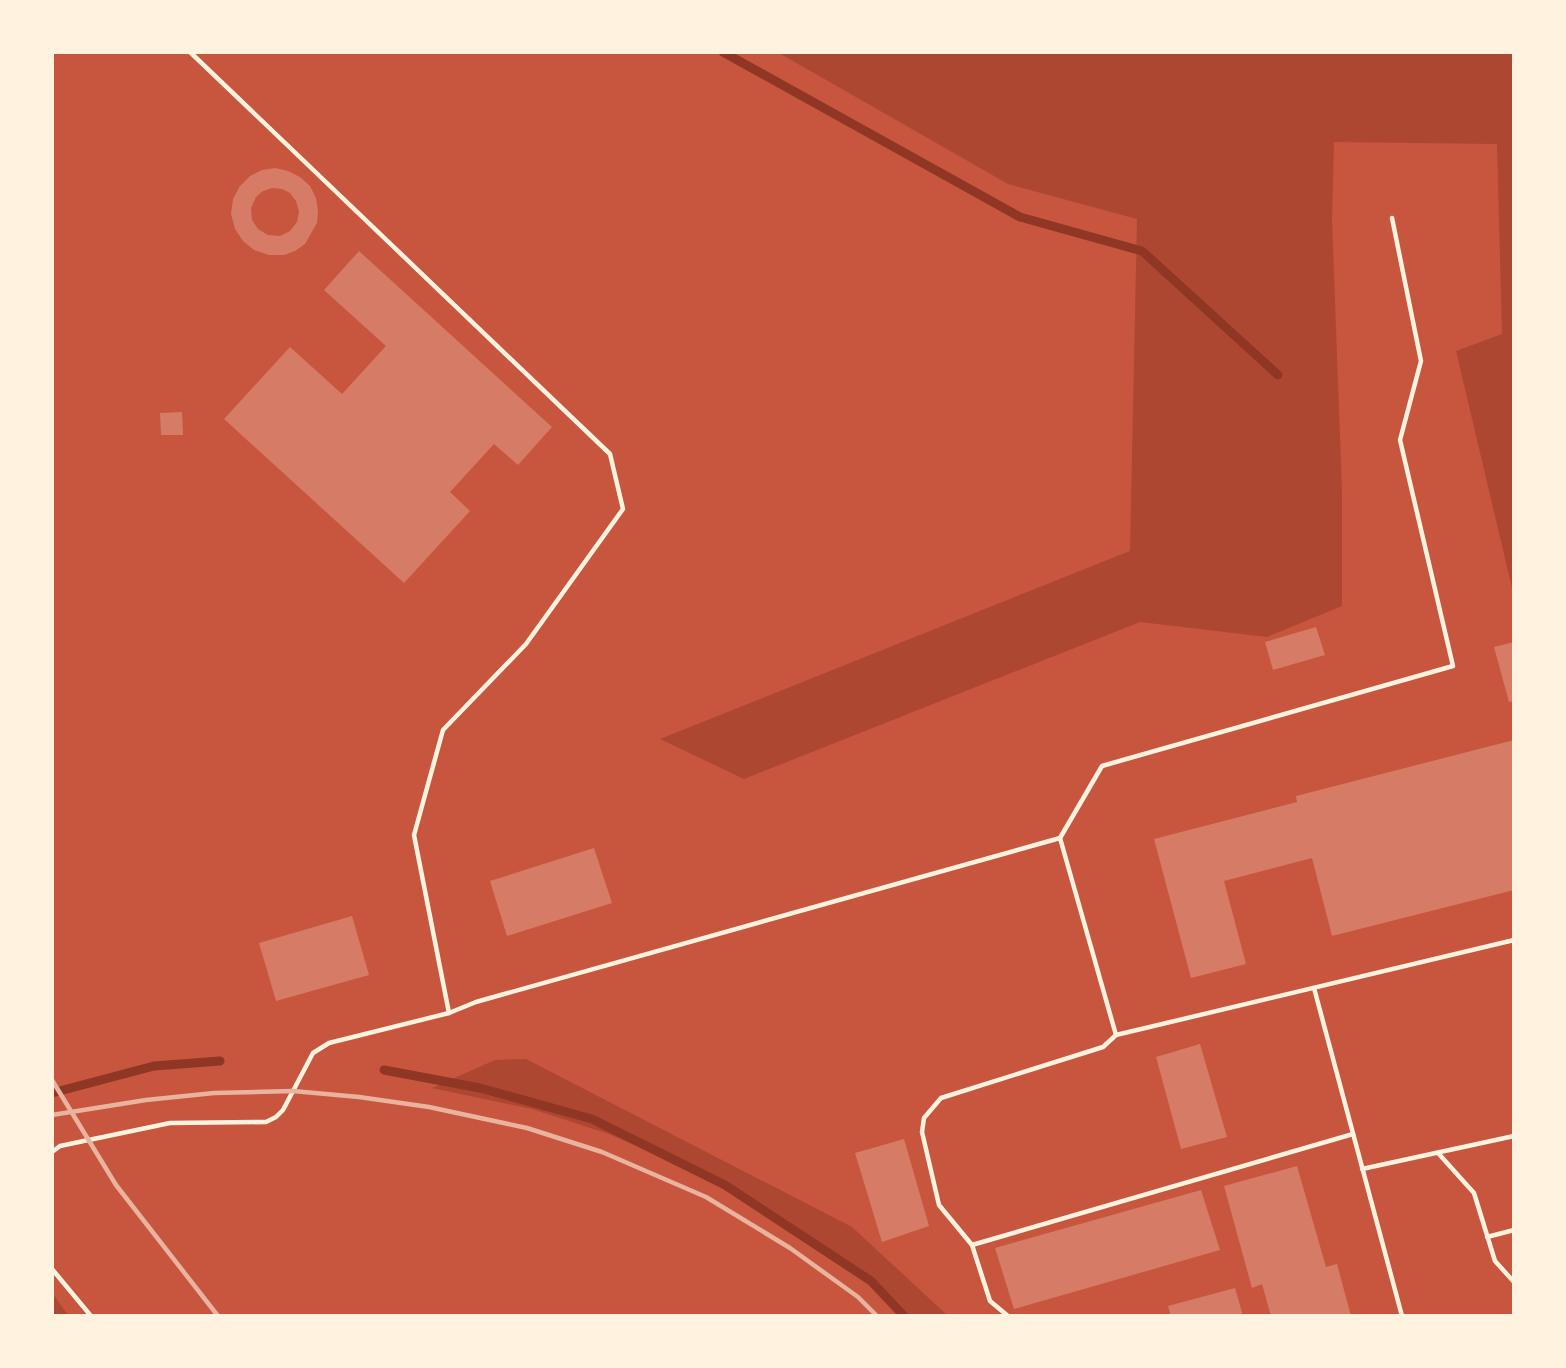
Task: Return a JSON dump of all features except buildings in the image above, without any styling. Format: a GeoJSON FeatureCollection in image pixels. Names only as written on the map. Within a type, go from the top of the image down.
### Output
{"type":"FeatureCollection","features":[{"type":"Feature","properties":{"kind":"lane"},"geometry":{"type":"LineString","coordinates":[[190,52],[610,454],[622,509],[526,644],[443,730],[414,835],[449,1013]]}},
{"type":"Feature","properties":{"kind":"lane"},"geometry":{"type":"LineString","coordinates":[[52,1152],[60,1146],[171,1123],[266,1122],[283,1110],[313,1053],[329,1043],[449,1013],[476,1002],[1060,838],[1102,766],[1453,666],[1400,440],[1421,361],[1392,218]]}},
{"type":"Feature","properties":{"kind":"lane"},"geometry":{"type":"LineString","coordinates":[[1060,838],[1116,1035]]}},
{"type":"Feature","properties":{"kind":"lane"},"geometry":{"type":"LineString","coordinates":[[1008,1316],[990,1301],[972,1245],[939,1205],[922,1132],[924,1118],[941,1098],[1103,1047],[1116,1035],[1514,940]]}},
{"type":"Feature","properties":{"kind":"lane"},"geometry":{"type":"LineString","coordinates":[[1314,988],[1402,1316]]}},
{"type":"Feature","properties":{"kind":"lane"},"geometry":{"type":"LineString","coordinates":[[972,1245],[1353,1134]]}},
{"type":"Feature","properties":{"kind":"lane"},"geometry":{"type":"LineString","coordinates":[[1362,1169],[1514,1136]]}},
{"type":"Feature","properties":{"kind":"lane"},"geometry":{"type":"LineString","coordinates":[[1438,1152],[1474,1193],[1495,1261],[1514,1282]]}},
{"type":"Feature","properties":{"kind":"lane"},"geometry":{"type":"LineString","coordinates":[[1487,1237],[1514,1230]]}},
{"type":"Feature","properties":{"kind":"lane"},"geometry":{"type":"LineString","coordinates":[[52,1269],[91,1316]]}},
{"type":"Feature","properties":{"kind":"shaded area"},"geometry":{"type":"Polygon","coordinates":[[[779,53],[1513,53],[1513,592],[1456,351],[1502,334],[1497,144],[1334,142],[1332,220],[1342,490],[1342,606],[1267,637],[1140,622],[744,779],[660,739],[1130,551],[1137,219],[1008,184],[779,53]]]}},
{"type":"Feature","properties":{"kind":"shaded area"},"geometry":{"type":"Polygon","coordinates":[[[526,1059],[852,1227],[947,1315],[904,1315],[869,1282],[800,1232],[715,1180],[609,1134],[532,1109],[432,1088],[495,1060],[526,1059]]]}},
{"type":"Feature","properties":{"kind":"shaded area"},"geometry":{"type":"Polygon","coordinates":[[[53,1294],[68,1315],[53,1315],[53,1294]]]}},
{"type":"Feature","properties":{"kind":"waterway"},"geometry":{"type":"LineString","coordinates":[[723,52],[1020,217],[1142,251],[1278,375]]}},
{"type":"Feature","properties":{"kind":"waterway"},"geometry":{"type":"LineString","coordinates":[[52,1093],[154,1066],[220,1061]]}},
{"type":"Feature","properties":{"kind":"waterway"},"geometry":{"type":"LineString","coordinates":[[384,1070],[480,1088],[592,1119],[725,1185],[871,1281],[904,1316]]}},
{"type":"Feature","properties":{"kind":"railway"},"geometry":{"type":"LineString","coordinates":[[52,1080],[116,1185],[218,1316]]}},
{"type":"Feature","properties":{"kind":"railway"},"geometry":{"type":"LineString","coordinates":[[52,1115],[146,1100],[214,1093],[293,1091],[429,1107],[527,1128],[602,1152],[706,1197],[790,1248],[858,1297],[877,1316]]}}]}
